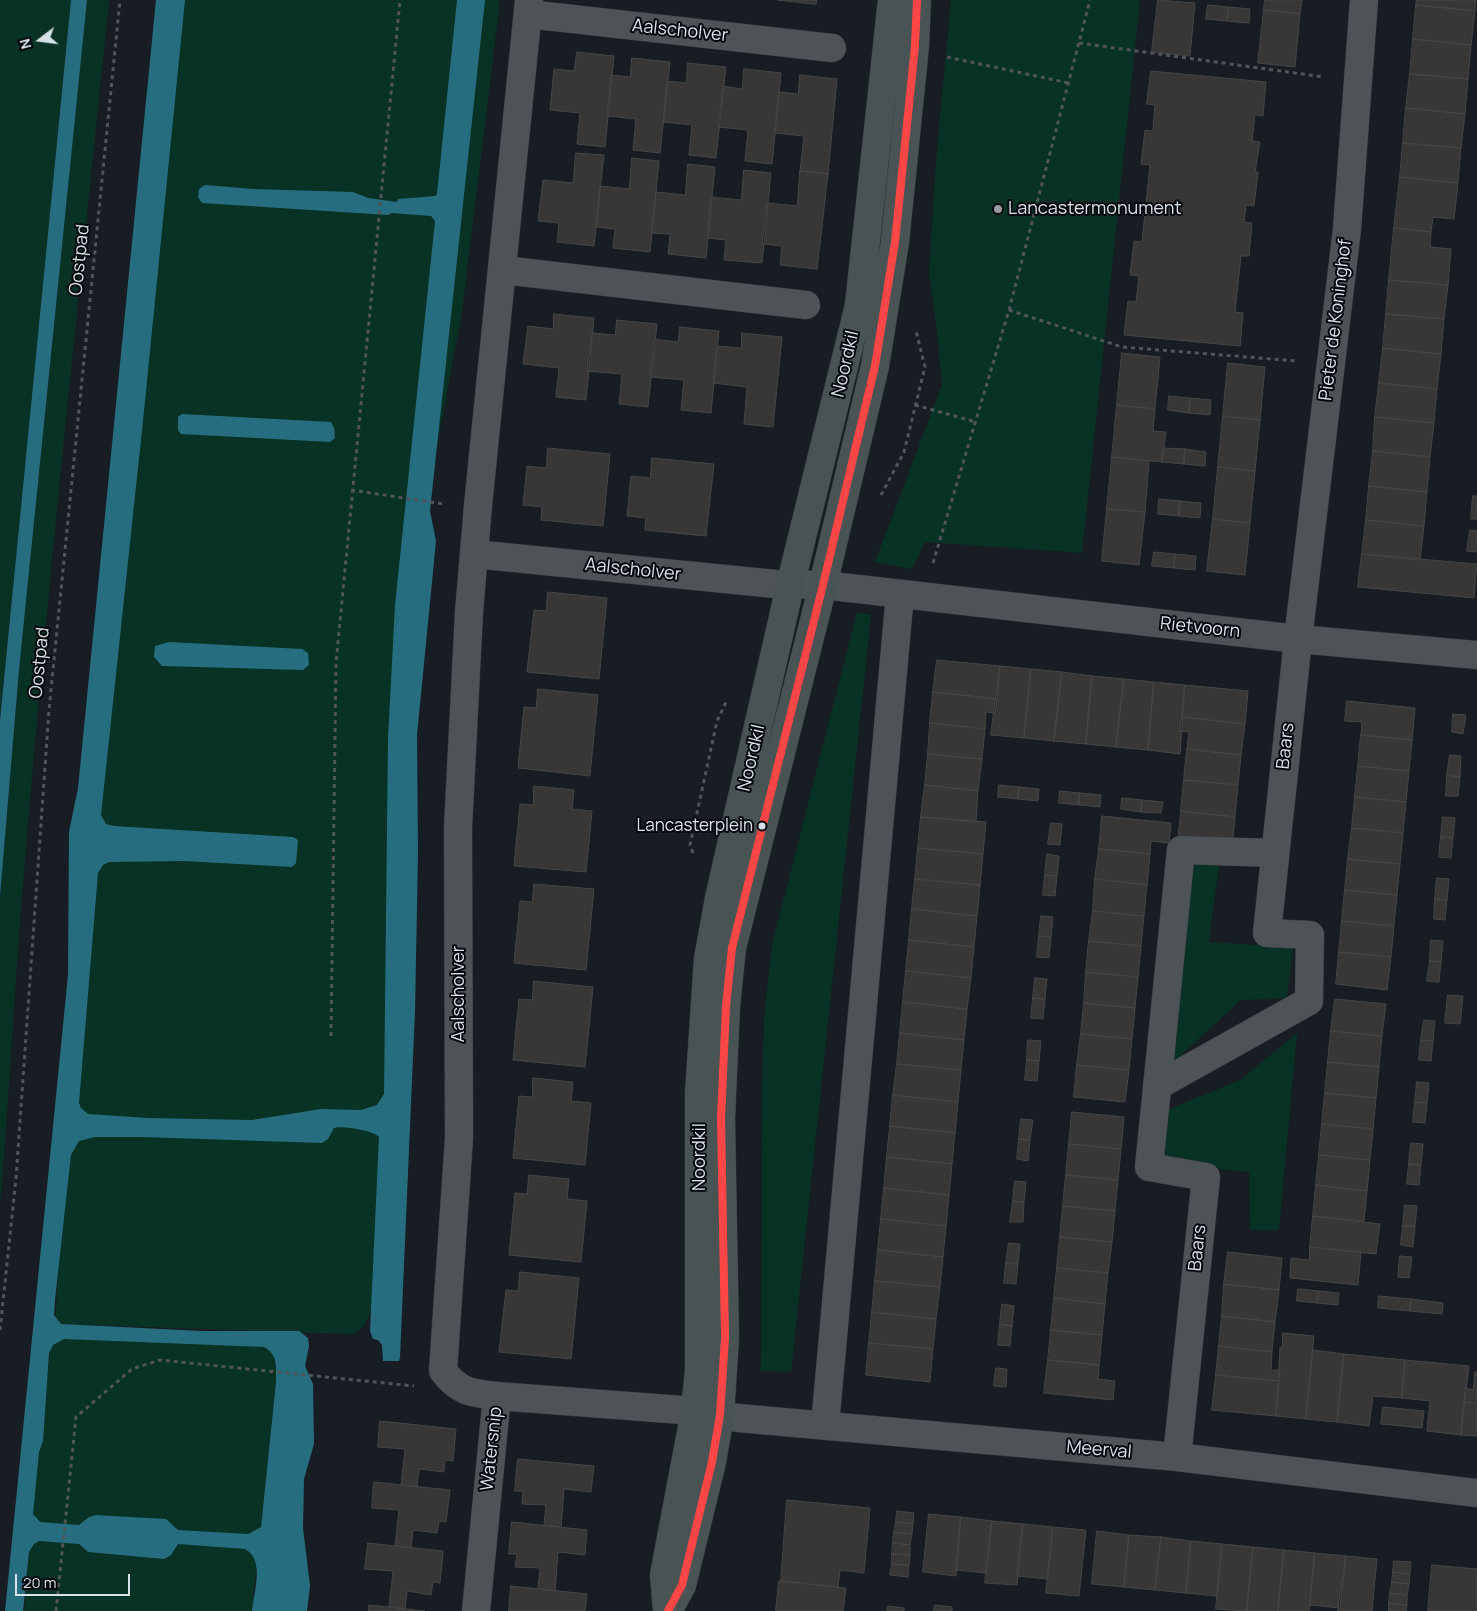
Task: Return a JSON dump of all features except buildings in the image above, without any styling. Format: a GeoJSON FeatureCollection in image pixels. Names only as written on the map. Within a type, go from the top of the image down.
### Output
{"type":"FeatureCollection","features":[{"type":"Feature","properties":{"kind":"street","name":"Noordkil"},"geometry":{"type":"LineString","coordinates":[[708,1413],[699,1369],[699,1093],[708,959],[719,898],[792,582],[859,305],[892,0]]}},
{"type":"Feature","properties":{"kind":"street","name":"Noordkil"},"geometry":{"type":"LineString","coordinates":[[668,1611],[664,1575],[708,1413],[725,1338],[721,1118],[726,1006],[732,948],[823,585],[874,366],[895,242],[915,46],[917,0]]}},
{"type":"Feature","properties":{"kind":"street","name":"Pieter de Koninghof"},"geometry":{"type":"LineString","coordinates":[[1298,639],[1347,229],[1364,0]]}},
{"type":"Feature","properties":{"kind":"street","name":"Aalscholver"},"geometry":{"type":"LineString","coordinates":[[443,1371],[459,1138],[458,828],[474,554],[529,7],[832,48]]}},
{"type":"Feature","properties":{"kind":"street"},"geometry":{"type":"LineString","coordinates":[[503,270],[806,305]]}},
{"type":"Feature","properties":{"kind":"street","name":"Aalscholver"},"geometry":{"type":"LineString","coordinates":[[474,554],[775,584],[792,582],[823,585]]}},
{"type":"Feature","properties":{"kind":"street","name":"Rietvoorn"},"geometry":{"type":"LineString","coordinates":[[823,585],[1298,639],[1477,655]]}},
{"type":"Feature","properties":{"kind":"street"},"geometry":{"type":"LineString","coordinates":[[825,1425],[912,596]]}},
{"type":"Feature","properties":{"kind":"street","name":"Baars"},"geometry":{"type":"LineString","coordinates":[[1157,1086],[1309,1000],[1310,935],[1267,933],[1298,639]]}},
{"type":"Feature","properties":{"kind":"street","name":"Baars"},"geometry":{"type":"LineString","coordinates":[[1177,1457],[1206,1177],[1149,1167],[1181,850],[1275,853]]}},
{"type":"Feature","properties":{"kind":"street"},"geometry":{"type":"LineString","coordinates":[[443,1371],[452,1383],[468,1392],[497,1396]]}},
{"type":"Feature","properties":{"kind":"street","name":"Watersnip"},"geometry":{"type":"LineString","coordinates":[[476,1611],[497,1396],[708,1413]]}},
{"type":"Feature","properties":{"kind":"street","name":"Meerval"},"geometry":{"type":"LineString","coordinates":[[708,1413],[1177,1457],[1477,1493]]}},
{"type":"Feature","properties":{"kind":"path","name":"Oostpad"},"geometry":{"type":"LineString","coordinates":[[0,1330],[16,1178],[49,710],[120,0]]}},
{"type":"Feature","properties":{"kind":"path"},"geometry":{"type":"LineString","coordinates":[[331,1036],[336,663],[351,490],[400,0]]}},
{"type":"Feature","properties":{"kind":"path"},"geometry":{"type":"LineString","coordinates":[[912,596],[976,422],[1009,310],[1090,0]]}},
{"type":"Feature","properties":{"kind":"path"},"geometry":{"type":"LineString","coordinates":[[1079,43],[1358,82]]}},
{"type":"Feature","properties":{"kind":"path"},"geometry":{"type":"LineString","coordinates":[[941,56],[1069,84]]}},
{"type":"Feature","properties":{"kind":"path"},"geometry":{"type":"LineString","coordinates":[[1009,310],[1122,347],[1330,364]]}},
{"type":"Feature","properties":{"kind":"path"},"geometry":{"type":"LineString","coordinates":[[915,405],[976,422]]}},
{"type":"Feature","properties":{"kind":"path"},"geometry":{"type":"LineString","coordinates":[[351,490],[433,503]]}},
{"type":"Feature","properties":{"kind":"path"},"geometry":{"type":"LineString","coordinates":[[56,1611],[76,1417],[132,1369],[160,1360],[426,1387],[443,1371]]}},
{"type":"Feature","properties":{"kind":"green space"},"geometry":{"type":"Polygon","coordinates":[[[0,0],[71,0],[0,720],[0,0]]]}},
{"type":"Feature","properties":{"kind":"green space"},"geometry":{"type":"Polygon","coordinates":[[[87,0],[109,0],[29,806],[0,1206],[0,897],[19,670],[87,0]]]}},
{"type":"Feature","properties":{"kind":"green space"},"geometry":{"type":"Polygon","coordinates":[[[165,0],[500,0],[462,312],[416,558],[380,1157],[373,1306],[364,1326],[353,1334],[55,1324],[67,1121],[165,0]]]}},
{"type":"Feature","properties":{"kind":"green space"},"geometry":{"type":"Polygon","coordinates":[[[951,0],[1140,0],[1082,553],[925,542],[912,569],[875,562],[942,385],[929,274],[936,161],[951,0]]]}},
{"type":"Feature","properties":{"kind":"green space"},"geometry":{"type":"Polygon","coordinates":[[[857,612],[871,615],[791,1372],[761,1371],[762,1084],[764,1019],[772,945],[857,612]]]}},
{"type":"Feature","properties":{"kind":"green space"},"geometry":{"type":"Polygon","coordinates":[[[1194,860],[1219,865],[1209,942],[1293,947],[1287,998],[1241,1000],[1169,1066],[1194,860]]]}},
{"type":"Feature","properties":{"kind":"green space"},"geometry":{"type":"Polygon","coordinates":[[[1297,1033],[1279,1230],[1250,1230],[1249,1172],[1162,1164],[1162,1112],[1240,1080],[1297,1033]]]}},
{"type":"Feature","properties":{"kind":"green space"},"geometry":{"type":"Polygon","coordinates":[[[52,1334],[264,1347],[272,1354],[275,1362],[276,1382],[252,1611],[24,1611],[38,1452],[52,1334]]]}},
{"type":"Feature","properties":{"kind":"water"},"geometry":{"type":"Polygon","coordinates":[[[71,0],[87,0],[19,670],[0,897],[0,720],[71,0]]]}},
{"type":"Feature","properties":{"kind":"water"},"geometry":{"type":"Polygon","coordinates":[[[156,0],[185,0],[101,815],[106,824],[114,826],[293,837],[298,840],[296,863],[292,867],[184,861],[109,862],[103,865],[98,873],[79,1103],[81,1108],[88,1114],[148,1118],[252,1120],[321,1109],[361,1110],[377,1105],[384,1094],[388,738],[395,605],[435,221],[431,216],[202,203],[198,197],[199,189],[205,185],[253,189],[353,192],[368,198],[397,202],[398,199],[435,196],[437,194],[457,0],[485,0],[430,511],[436,541],[417,735],[418,852],[415,1011],[399,1361],[383,1361],[382,1345],[378,1340],[373,1339],[370,1331],[379,1137],[376,1135],[358,1129],[338,1127],[334,1128],[328,1139],[322,1143],[95,1137],[79,1141],[71,1155],[54,1315],[61,1324],[202,1331],[299,1331],[308,1338],[309,1346],[305,1366],[313,1384],[314,1444],[304,1479],[303,1528],[310,1586],[307,1611],[252,1611],[257,1568],[251,1554],[245,1549],[178,1544],[171,1555],[164,1559],[88,1552],[79,1544],[39,1541],[34,1544],[29,1552],[23,1611],[5,1611],[68,975],[69,832],[78,788],[156,0]],[[64,1339],[53,1345],[49,1353],[43,1441],[39,1452],[33,1514],[40,1522],[79,1525],[89,1517],[96,1515],[166,1519],[178,1530],[248,1534],[261,1527],[276,1382],[274,1357],[264,1347],[64,1339]]]}},
{"type":"Feature","properties":{"kind":"water"},"geometry":{"type":"Polygon","coordinates":[[[182,414],[331,422],[335,438],[330,442],[181,434],[178,430],[178,417],[182,414]]]}},
{"type":"Feature","properties":{"kind":"water"},"geometry":{"type":"Polygon","coordinates":[[[169,642],[302,649],[308,653],[309,665],[303,670],[162,666],[154,657],[155,646],[169,642]]]}},
{"type":"Feature","properties":{"kind":"transit line"},"geometry":{"type":"LineString","coordinates":[[668,1611],[682,1585],[712,1462],[720,1415],[725,1338],[721,1118],[726,1006],[732,948],[823,585],[875,366],[895,242],[915,46],[917,0]]}},
{"type":"Feature","properties":{"kind":"place","name":"Lancastermonument"},"geometry":{"type":"Point","coordinates":[998,209]}},
{"type":"Feature","properties":{"kind":"place","name":"Lancasterplein"},"geometry":{"type":"Point","coordinates":[762,826]}}]}
